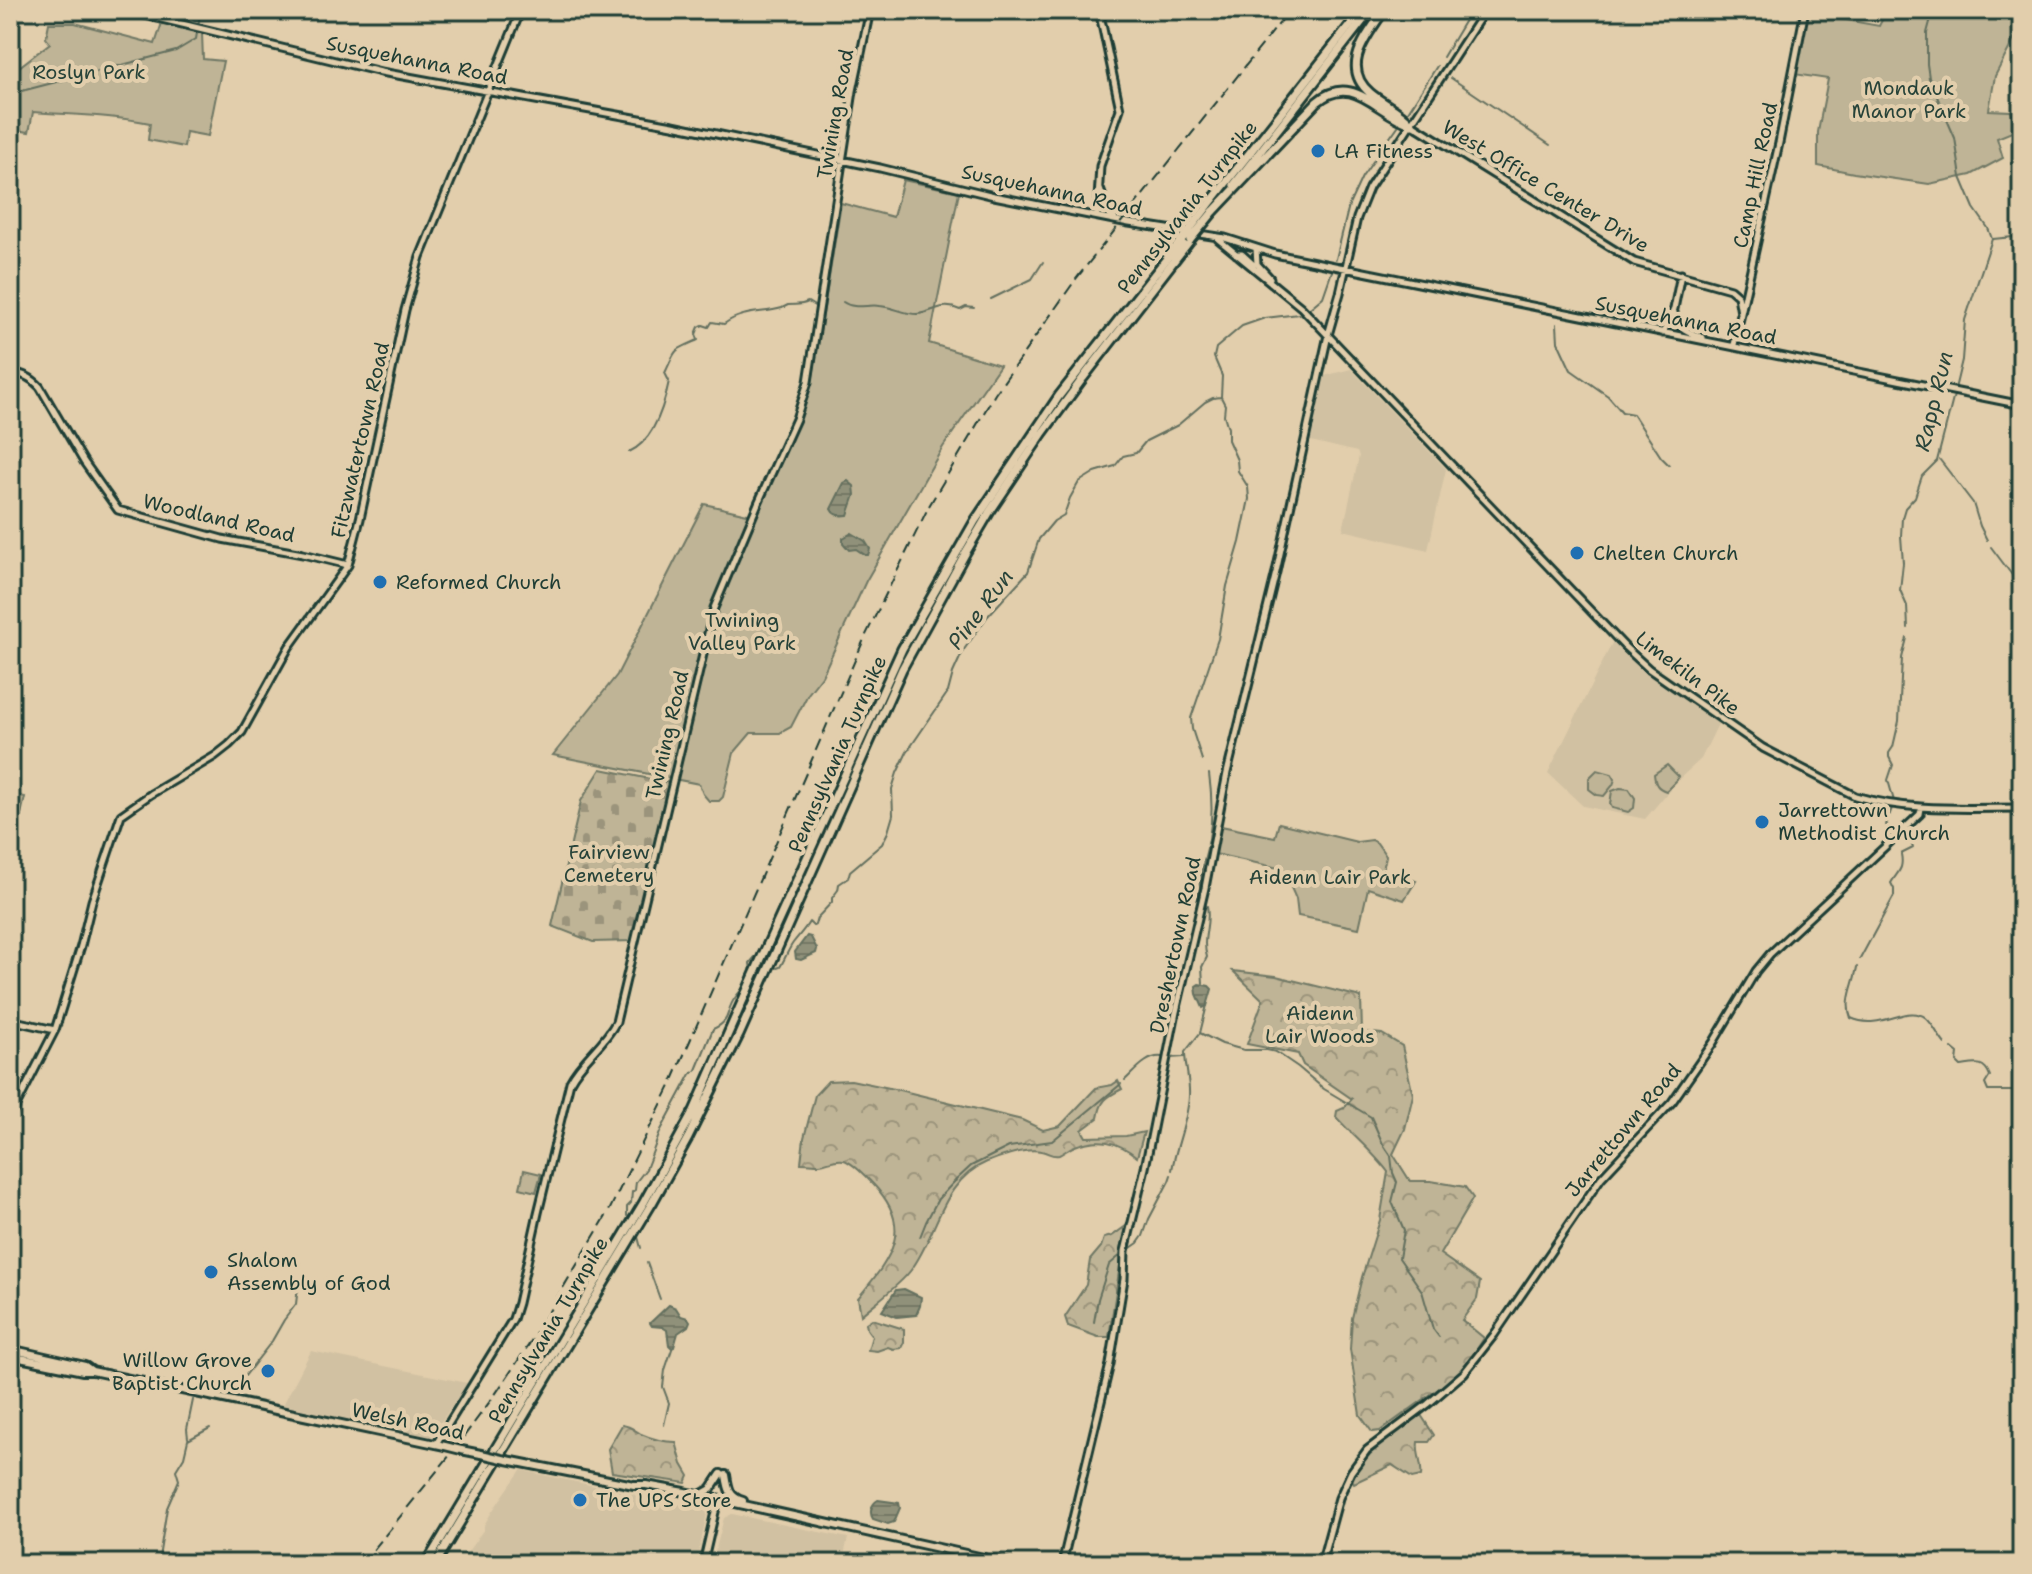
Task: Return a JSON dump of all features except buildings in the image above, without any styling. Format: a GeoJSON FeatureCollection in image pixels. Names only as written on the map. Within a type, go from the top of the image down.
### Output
{"type":"FeatureCollection","features":[{"type":"Feature","properties":{"kind":"highway","name":"Pennsylvania Turnpike"},"geometry":{"type":"LineString","coordinates":[[435,1564],[688,1138],[771,965],[902,669],[989,513],[1083,378],[1362,10]]}},
{"type":"Feature","properties":{"kind":"highway","name":"Pennsylvania Turnpike"},"geometry":{"type":"LineString","coordinates":[[1210,209],[1371,10]]}},
{"type":"Feature","properties":{"kind":"highway"},"geometry":{"type":"LineString","coordinates":[[1384,10],[1358,51],[1357,72],[1369,92],[1412,124]]}},
{"type":"Feature","properties":{"kind":"highway"},"geometry":{"type":"LineString","coordinates":[[1210,209],[1317,102],[1331,93],[1344,90],[1357,93],[1401,121],[1412,124]]}},
{"type":"Feature","properties":{"kind":"highway","name":"Pennsylvania Turnpike"},"geometry":{"type":"LineString","coordinates":[[426,1564],[644,1202],[694,1111],[902,649],[960,547],[1059,396],[1186,240]]}},
{"type":"Feature","properties":{"kind":"main road"},"geometry":{"type":"LineString","coordinates":[[10,1349],[85,1366],[92,1371]]}},
{"type":"Feature","properties":{"kind":"main road"},"geometry":{"type":"LineString","coordinates":[[10,1356],[92,1371]]}},
{"type":"Feature","properties":{"kind":"main road","name":"Welsh Road"},"geometry":{"type":"LineString","coordinates":[[92,1371],[507,1460],[761,1509],[1011,1564]]}},
{"type":"Feature","properties":{"kind":"main road"},"geometry":{"type":"LineString","coordinates":[[684,1492],[706,1493],[723,1475],[732,1495],[761,1509]]}},
{"type":"Feature","properties":{"kind":"main road","name":"Welsh Road"},"geometry":{"type":"LineString","coordinates":[[634,1485],[684,1492],[766,1513],[775,1512]]}},
{"type":"Feature","properties":{"kind":"street","name":"Susquehanna Road"},"geometry":{"type":"LineString","coordinates":[[124,10],[378,71],[673,125],[994,196],[1118,221],[1214,236],[1346,267],[2022,405]]}},
{"type":"Feature","properties":{"kind":"street","name":"Fitzwatertown Road"},"geometry":{"type":"LineString","coordinates":[[10,1118],[55,1030],[105,858],[121,815],[215,756],[242,732],[289,647],[348,565],[363,509],[405,310],[420,257],[521,10]]}},
{"type":"Feature","properties":{"kind":"street","name":"Twining Road"},"geometry":{"type":"LineString","coordinates":[[436,1444],[513,1319],[570,1082],[576,1071],[603,1043],[616,1022],[714,608],[796,419],[808,382],[842,161],[870,10]]}},
{"type":"Feature","properties":{"kind":"street"},"geometry":{"type":"LineString","coordinates":[[1097,216],[1100,166],[1120,103],[1099,10]]}},
{"type":"Feature","properties":{"kind":"street","name":"Dreshertown Road"},"geometry":{"type":"LineString","coordinates":[[1062,1564],[1110,1364],[1124,1279],[1125,1251],[1205,888],[1227,773],[1357,218],[1369,188],[1485,10]]}},
{"type":"Feature","properties":{"kind":"street","name":"Camp Hill Road"},"geometry":{"type":"LineString","coordinates":[[1734,346],[1805,10]]}},
{"type":"Feature","properties":{"kind":"street","name":"West Office Center Drive"},"geometry":{"type":"LineString","coordinates":[[1412,124],[1634,262],[1726,287],[1736,294],[1741,313]]}},
{"type":"Feature","properties":{"kind":"street"},"geometry":{"type":"LineString","coordinates":[[1100,188],[1111,215],[1118,221]]}},
{"type":"Feature","properties":{"kind":"street"},"geometry":{"type":"LineString","coordinates":[[1097,216],[1103,197]]}},
{"type":"Feature","properties":{"kind":"street"},"geometry":{"type":"LineString","coordinates":[[1214,236],[1276,285]]}},
{"type":"Feature","properties":{"kind":"street"},"geometry":{"type":"LineString","coordinates":[[1256,248],[1255,259],[1276,285]]}},
{"type":"Feature","properties":{"kind":"street"},"geometry":{"type":"LineString","coordinates":[[1236,254],[1242,254],[1262,269]]}},
{"type":"Feature","properties":{"kind":"street"},"geometry":{"type":"LineString","coordinates":[[1663,333],[1674,309],[1681,274]]}},
{"type":"Feature","properties":{"kind":"street","name":"Limekiln Pike"},"geometry":{"type":"LineString","coordinates":[[1276,285],[1301,307],[1641,662],[1763,748],[1866,800],[1921,808],[2022,808]]}},
{"type":"Feature","properties":{"kind":"street"},"geometry":{"type":"LineString","coordinates":[[1674,309],[1675,320],[1683,329],[1711,342]]}},
{"type":"Feature","properties":{"kind":"street","name":"Woodland Road"},"geometry":{"type":"LineString","coordinates":[[10,372],[24,374],[40,387],[84,462],[118,510],[222,539],[348,565]]}},
{"type":"Feature","properties":{"kind":"street","name":"Jarrettown Road"},"geometry":{"type":"LineString","coordinates":[[1321,1564],[1339,1498],[1351,1472],[1367,1450],[1464,1373],[1494,1335],[1601,1178],[1672,1102],[1713,1043],[1756,971],[1788,936],[1920,814],[1921,808]]}},
{"type":"Feature","properties":{"kind":"street"},"geometry":{"type":"LineString","coordinates":[[10,1020],[55,1030]]}},
{"type":"Feature","properties":{"kind":"street"},"geometry":{"type":"LineString","coordinates":[[703,1564],[717,1501]]}},
{"type":"Feature","properties":{"kind":"shaded area"},"geometry":{"type":"Polygon","coordinates":[[[1351,369],[1446,469],[1428,550],[1343,530],[1359,456],[1357,452],[1307,440],[1324,376],[1351,369]]]}},
{"type":"Feature","properties":{"kind":"shaded area"},"geometry":{"type":"Polygon","coordinates":[[[848,481],[854,486],[855,495],[848,515],[838,515],[831,509],[848,481]]]}},
{"type":"Feature","properties":{"kind":"shaded area"},"geometry":{"type":"Polygon","coordinates":[[[852,533],[865,541],[870,549],[868,555],[856,549],[849,550],[843,543],[843,538],[852,533]]]}},
{"type":"Feature","properties":{"kind":"shaded area"},"geometry":{"type":"Polygon","coordinates":[[[1613,641],[1644,669],[1719,722],[1701,759],[1645,819],[1583,806],[1548,773],[1613,641]]]}},
{"type":"Feature","properties":{"kind":"shaded area"},"geometry":{"type":"Polygon","coordinates":[[[807,936],[811,937],[816,953],[796,959],[795,952],[807,936]]]}},
{"type":"Feature","properties":{"kind":"shaded area"},"geometry":{"type":"Polygon","coordinates":[[[1199,984],[1212,989],[1207,1006],[1203,1008],[1197,994],[1196,986],[1199,984]]]}},
{"type":"Feature","properties":{"kind":"shaded area"},"geometry":{"type":"Polygon","coordinates":[[[904,1289],[921,1297],[916,1315],[897,1317],[882,1311],[896,1290],[904,1289]]]}},
{"type":"Feature","properties":{"kind":"shaded area"},"geometry":{"type":"Polygon","coordinates":[[[669,1305],[690,1321],[678,1333],[672,1348],[667,1330],[650,1323],[669,1305]]]}},
{"type":"Feature","properties":{"kind":"shaded area"},"geometry":{"type":"Polygon","coordinates":[[[311,1351],[469,1385],[431,1437],[283,1405],[311,1351]]]}},
{"type":"Feature","properties":{"kind":"shaded area"},"geometry":{"type":"Polygon","coordinates":[[[521,1470],[705,1510],[707,1514],[696,1564],[459,1564],[521,1470]]]}},
{"type":"Feature","properties":{"kind":"shaded area"},"geometry":{"type":"Polygon","coordinates":[[[878,1500],[899,1503],[894,1522],[888,1524],[873,1519],[871,1509],[878,1500]]]}},
{"type":"Feature","properties":{"kind":"shaded area"},"geometry":{"type":"Polygon","coordinates":[[[732,1514],[848,1538],[842,1564],[712,1564],[724,1518],[732,1514]]]}},
{"type":"Feature","properties":{"kind":"green space","name":"Mondauk Manor Park"},"geometry":{"type":"Polygon","coordinates":[[[1887,10],[2022,10],[2022,24],[1995,76],[1989,110],[2011,111],[2017,130],[1997,138],[2003,158],[1971,175],[1929,184],[1818,166],[1818,132],[1828,79],[1794,74],[1807,13],[1879,26],[1887,10]]]}},
{"type":"Feature","properties":{"kind":"green space","name":"Roslyn Park"},"geometry":{"type":"Polygon","coordinates":[[[49,23],[75,23],[155,44],[162,23],[202,33],[203,59],[223,61],[208,136],[186,132],[184,147],[148,140],[150,123],[33,112],[29,132],[10,129],[10,74],[50,43],[46,38],[49,23]]]}},
{"type":"Feature","properties":{"kind":"green space","name":"Twining Valley Park"},"geometry":{"type":"Polygon","coordinates":[[[903,180],[959,192],[929,343],[1000,365],[943,447],[866,581],[822,676],[808,694],[791,727],[780,733],[751,733],[734,753],[723,797],[719,801],[709,801],[699,784],[553,755],[617,675],[704,504],[756,516],[812,383],[841,203],[893,217],[903,180]]]}},
{"type":"Feature","properties":{"kind":"green space"},"geometry":{"type":"Polygon","coordinates":[[[1667,765],[1678,776],[1666,791],[1657,785],[1654,774],[1667,765]]]}},
{"type":"Feature","properties":{"kind":"green space","name":"Fairview Cemetery"},"geometry":{"type":"Polygon","coordinates":[[[601,769],[670,783],[633,941],[593,942],[552,926],[581,801],[601,769]]]}},
{"type":"Feature","properties":{"kind":"green space"},"geometry":{"type":"Polygon","coordinates":[[[1597,770],[1612,774],[1615,779],[1604,796],[1589,789],[1589,778],[1597,770]]]}},
{"type":"Feature","properties":{"kind":"green space"},"geometry":{"type":"Polygon","coordinates":[[[1629,789],[1635,798],[1634,808],[1628,812],[1612,808],[1610,804],[1612,791],[1629,789]]]}},
{"type":"Feature","properties":{"kind":"green space"},"geometry":{"type":"Polygon","coordinates":[[[10,794],[25,797],[10,864],[10,794]]]}},
{"type":"Feature","properties":{"kind":"green space","name":"Aidenn Lair Park"},"geometry":{"type":"Polygon","coordinates":[[[1279,823],[1357,842],[1372,840],[1386,856],[1383,870],[1416,881],[1404,900],[1368,888],[1359,928],[1298,916],[1296,899],[1283,869],[1215,854],[1221,826],[1275,837],[1279,823]]]}},
{"type":"Feature","properties":{"kind":"green space","name":"Aidenn Lair Woods"},"geometry":{"type":"Polygon","coordinates":[[[1233,971],[1276,976],[1361,997],[1362,1032],[1382,1034],[1402,1046],[1413,1095],[1405,1129],[1393,1154],[1410,1181],[1465,1187],[1473,1198],[1440,1254],[1480,1282],[1477,1299],[1462,1320],[1484,1338],[1463,1371],[1380,1431],[1372,1432],[1360,1415],[1350,1349],[1352,1318],[1380,1220],[1388,1172],[1336,1117],[1337,1111],[1352,1099],[1303,1065],[1298,1054],[1247,1044],[1263,1000],[1233,971]]]}},
{"type":"Feature","properties":{"kind":"green space"},"geometry":{"type":"Polygon","coordinates":[[[851,1080],[1022,1120],[1043,1130],[1060,1126],[1096,1088],[1118,1081],[1122,1089],[1105,1100],[1098,1118],[1082,1130],[1086,1137],[1126,1136],[1144,1132],[1137,1157],[1123,1147],[1100,1141],[1075,1146],[1057,1155],[1035,1150],[1014,1153],[972,1171],[950,1195],[911,1270],[861,1315],[858,1298],[880,1270],[894,1243],[896,1230],[893,1215],[873,1184],[848,1162],[801,1163],[815,1095],[828,1081],[851,1080]]]}},
{"type":"Feature","properties":{"kind":"green space"},"geometry":{"type":"Polygon","coordinates":[[[524,1170],[541,1174],[536,1192],[520,1188],[524,1170]]]}},
{"type":"Feature","properties":{"kind":"green space"},"geometry":{"type":"Polygon","coordinates":[[[1126,1226],[1109,1337],[1098,1337],[1068,1326],[1065,1317],[1086,1285],[1090,1260],[1104,1238],[1126,1226]]]}},
{"type":"Feature","properties":{"kind":"green space"},"geometry":{"type":"Polygon","coordinates":[[[872,1319],[904,1329],[901,1348],[868,1350],[872,1336],[866,1323],[872,1319]]]}},
{"type":"Feature","properties":{"kind":"green space"},"geometry":{"type":"Polygon","coordinates":[[[1421,1415],[1434,1435],[1429,1442],[1418,1442],[1421,1476],[1412,1478],[1392,1465],[1354,1483],[1351,1478],[1374,1451],[1421,1415]]]}},
{"type":"Feature","properties":{"kind":"green space"},"geometry":{"type":"Polygon","coordinates":[[[622,1425],[654,1439],[676,1442],[689,1476],[686,1483],[612,1472],[608,1449],[622,1425]]]}},
{"type":"Feature","properties":{"kind":"waterway"},"geometry":{"type":"LineString","coordinates":[[10,94],[176,51],[196,39],[203,10]]}},
{"type":"Feature","properties":{"kind":"waterway","name":"Pine Run"},"geometry":{"type":"LineString","coordinates":[[1443,57],[1471,10]]}},
{"type":"Feature","properties":{"kind":"waterway","name":"Rapp Run"},"geometry":{"type":"LineString","coordinates":[[1931,10],[1927,33],[1929,78],[1955,138],[1961,177],[1992,239],[1965,320],[1962,360],[1955,389]]}},
{"type":"Feature","properties":{"kind":"waterway","name":"Pine Run"},"geometry":{"type":"LineString","coordinates":[[1408,112],[1437,66]]}},
{"type":"Feature","properties":{"kind":"waterway"},"geometry":{"type":"LineString","coordinates":[[1451,78],[1550,145]]}},
{"type":"Feature","properties":{"kind":"waterway","name":"Pine Run"},"geometry":{"type":"LineString","coordinates":[[1336,259],[1349,205],[1362,177],[1398,126]]}},
{"type":"Feature","properties":{"kind":"waterway"},"geometry":{"type":"LineString","coordinates":[[1993,239],[2022,234]]}},
{"type":"Feature","properties":{"kind":"waterway"},"geometry":{"type":"LineString","coordinates":[[991,299],[1032,279],[1043,262]]}},
{"type":"Feature","properties":{"kind":"waterway","name":"Pine Run"},"geometry":{"type":"LineString","coordinates":[[1310,308],[1323,297],[1332,271]]}},
{"type":"Feature","properties":{"kind":"waterway"},"geometry":{"type":"LineString","coordinates":[[629,452],[638,447],[651,431],[667,391],[669,381],[665,373],[671,359],[683,347],[698,340],[696,334],[699,327],[709,327],[712,322],[724,324],[738,316],[788,305],[808,302],[816,307]]}},
{"type":"Feature","properties":{"kind":"waterway"},"geometry":{"type":"LineString","coordinates":[[843,302],[852,306],[880,306],[917,314],[943,307],[960,310],[974,308]]}},
{"type":"Feature","properties":{"kind":"waterway"},"geometry":{"type":"LineString","coordinates":[[1202,760],[1191,718],[1218,639],[1227,586],[1249,499],[1248,487],[1238,471],[1237,460],[1228,440],[1225,405],[1221,397],[1222,376],[1214,357],[1216,348],[1242,326],[1265,318],[1299,314]]}},
{"type":"Feature","properties":{"kind":"waterway"},"geometry":{"type":"LineString","coordinates":[[1557,324],[1558,342],[1571,370],[1608,396],[1622,412],[1633,414],[1669,465]]}},
{"type":"Feature","properties":{"kind":"waterway","name":"Rapp Run"},"geometry":{"type":"LineString","coordinates":[[1908,628],[1907,606],[1900,590],[1902,518],[1905,508],[1915,497],[1922,476],[1937,461],[1954,395]]}},
{"type":"Feature","properties":{"kind":"waterway","name":"Pine Run"},"geometry":{"type":"LineString","coordinates":[[777,968],[809,922],[815,925],[850,871],[882,844],[893,815],[892,789],[907,752],[948,692],[963,651],[987,617],[1028,572],[1039,539],[1054,521],[1064,515],[1079,482],[1095,472],[1115,466],[1123,456],[1136,453],[1146,441],[1178,425],[1205,402],[1221,397]]}},
{"type":"Feature","properties":{"kind":"waterway"},"geometry":{"type":"LineString","coordinates":[[1940,460],[1973,503],[1987,540]]}},
{"type":"Feature","properties":{"kind":"waterway"},"geometry":{"type":"LineString","coordinates":[[1991,547],[2022,594]]}},
{"type":"Feature","properties":{"kind":"waterway","name":"Rapp Run"},"geometry":{"type":"LineString","coordinates":[[1894,801],[1888,780],[1893,765],[1889,753],[1899,721],[1902,658],[1907,638]]}},
{"type":"Feature","properties":{"kind":"waterway"},"geometry":{"type":"LineString","coordinates":[[1200,902],[1200,878],[1211,823],[1209,774]]}},
{"type":"Feature","properties":{"kind":"waterway","name":"Rapp Run"},"geometry":{"type":"LineString","coordinates":[[1892,808],[1886,825],[1896,830]]}},
{"type":"Feature","properties":{"kind":"waterway","name":"Rapp Run"},"geometry":{"type":"LineString","coordinates":[[1860,959],[1894,896],[1891,883],[1901,867],[1901,854],[1913,848],[1909,837],[1902,835]]}},
{"type":"Feature","properties":{"kind":"waterway"},"geometry":{"type":"LineString","coordinates":[[1203,983],[1208,919],[1207,906],[1204,905]]}},
{"type":"Feature","properties":{"kind":"waterway","name":"Pine Run"},"geometry":{"type":"LineString","coordinates":[[627,1216],[632,1192],[646,1169],[661,1130],[696,1070],[713,1029],[726,1019],[732,1003],[749,979],[750,963],[757,958]]}},
{"type":"Feature","properties":{"kind":"waterway","name":"Rapp Run"},"geometry":{"type":"LineString","coordinates":[[1857,967],[1849,999],[1851,1018],[1873,1022],[1919,1014],[1929,1021],[1945,1044]]}},
{"type":"Feature","properties":{"kind":"waterway"},"geometry":{"type":"LineString","coordinates":[[1172,1170],[1188,1105],[1185,1052],[1200,1033],[1207,1005]]}},
{"type":"Feature","properties":{"kind":"waterway"},"geometry":{"type":"LineString","coordinates":[[1200,1033],[1244,1050],[1276,1052],[1324,1089],[1371,1117],[1391,1156],[1397,1182],[1392,1202],[1404,1230],[1399,1258],[1422,1291],[1433,1329],[1439,1337]]}},
{"type":"Feature","properties":{"kind":"waterway","name":"Rapp Run"},"geometry":{"type":"LineString","coordinates":[[1952,1048],[1958,1053],[1957,1062],[1961,1066],[1978,1064],[1985,1067],[1990,1076],[1985,1084],[1988,1091],[2014,1091],[2022,1095]]}},
{"type":"Feature","properties":{"kind":"waterway"},"geometry":{"type":"LineString","coordinates":[[1125,1080],[1146,1061],[1162,1057]]}},
{"type":"Feature","properties":{"kind":"waterway"},"geometry":{"type":"LineString","coordinates":[[1170,1058],[1184,1057]]}},
{"type":"Feature","properties":{"kind":"waterway"},"geometry":{"type":"LineString","coordinates":[[920,1237],[938,1199],[971,1166],[1009,1147],[1052,1141],[1121,1084]]}},
{"type":"Feature","properties":{"kind":"waterway"},"geometry":{"type":"LineString","coordinates":[[1128,1250],[1143,1236],[1171,1175]]}},
{"type":"Feature","properties":{"kind":"waterway","name":"Pine Run"},"geometry":{"type":"LineString","coordinates":[[638,1237],[641,1248]]}},
{"type":"Feature","properties":{"kind":"waterway"},"geometry":{"type":"LineString","coordinates":[[1094,1322],[1109,1265],[1122,1254]]}},
{"type":"Feature","properties":{"kind":"waterway","name":"Pine Run"},"geometry":{"type":"LineString","coordinates":[[647,1263],[660,1299]]}},
{"type":"Feature","properties":{"kind":"waterway"},"geometry":{"type":"LineString","coordinates":[[245,1376],[296,1304],[299,1278]]}},
{"type":"Feature","properties":{"kind":"waterway","name":"Pine Run"},"geometry":{"type":"LineString","coordinates":[[664,1425],[669,1403],[663,1387],[672,1349]]}},
{"type":"Feature","properties":{"kind":"waterway"},"geometry":{"type":"LineString","coordinates":[[188,1438],[193,1400]]}},
{"type":"Feature","properties":{"kind":"waterway"},"geometry":{"type":"LineString","coordinates":[[158,1564],[167,1508],[179,1480],[176,1470],[184,1457],[188,1440],[210,1428]]}},
{"type":"Feature","properties":{"kind":"railway"},"geometry":{"type":"LineString","coordinates":[[362,1564],[494,1396],[528,1346],[608,1213],[673,1080],[865,637],[929,506],[995,394],[1076,279],[1290,10]]}},
{"type":"Feature","properties":{"kind":"place","name":"LA Fitness"},"geometry":{"type":"Point","coordinates":[1318,151]}},
{"type":"Feature","properties":{"kind":"place","name":"Chelten Church"},"geometry":{"type":"Point","coordinates":[1577,553]}},
{"type":"Feature","properties":{"kind":"place","name":"Reformed Church"},"geometry":{"type":"Point","coordinates":[380,582]}},
{"type":"Feature","properties":{"kind":"place","name":"Jarrettown Methodist Church"},"geometry":{"type":"Point","coordinates":[1762,822]}},
{"type":"Feature","properties":{"kind":"place","name":"Shalom Assembly of God"},"geometry":{"type":"Point","coordinates":[211,1272]}},
{"type":"Feature","properties":{"kind":"place","name":"Willow Grove Baptist Church"},"geometry":{"type":"Point","coordinates":[268,1371]}},
{"type":"Feature","properties":{"kind":"place","name":"The UPS Store"},"geometry":{"type":"Point","coordinates":[580,1500]}}]}
